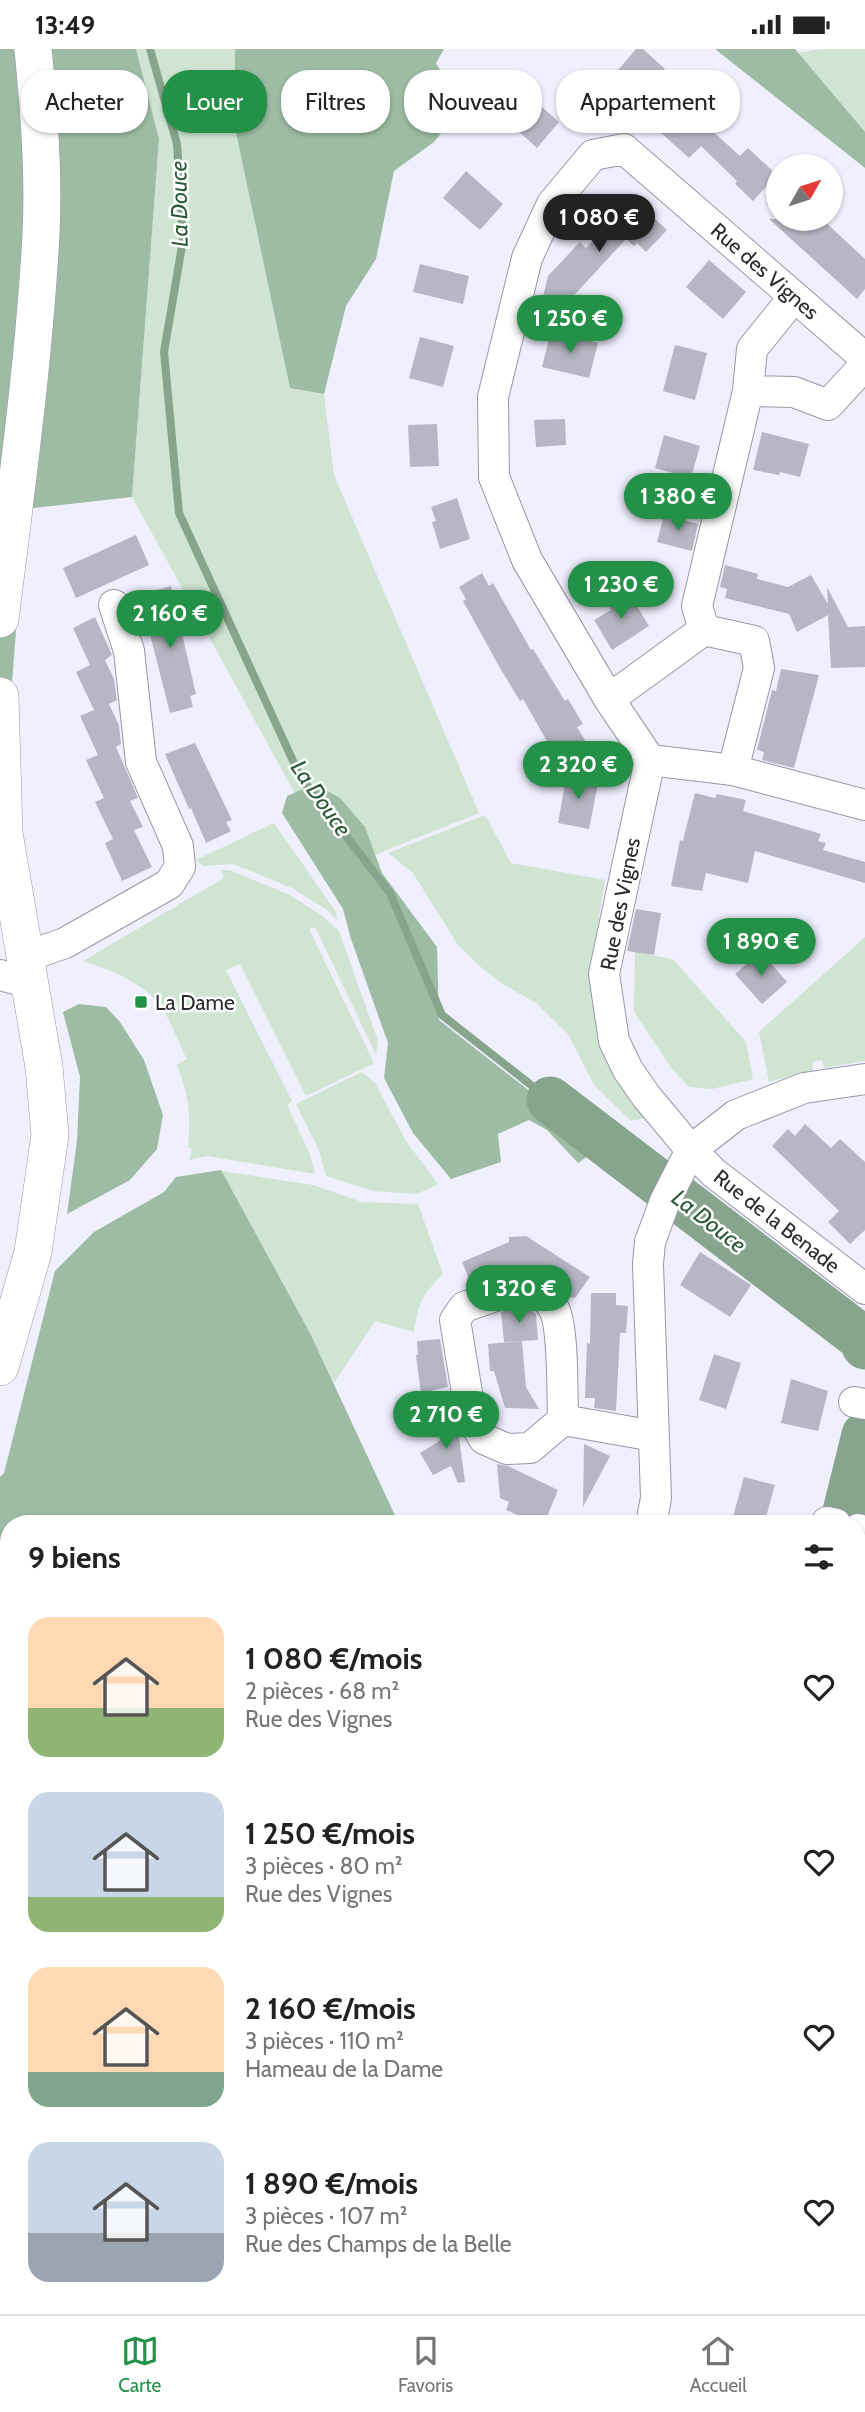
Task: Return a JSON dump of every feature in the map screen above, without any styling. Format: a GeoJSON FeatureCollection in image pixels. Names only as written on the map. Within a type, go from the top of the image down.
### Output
{"type":"FeatureCollection","features":[{"type":"Feature","properties":{"kind":"street"},"geometry":{"type":"LineString","coordinates":[[0,619],[22,450],[41,233],[41,137],[33,49]]}},
{"type":"Feature","properties":{"kind":"street","name":"Rue des Vignes"},"geometry":{"type":"LineString","coordinates":[[691,1150],[628,1070],[614,1041],[604,974],[650,760],[609,699],[527,560],[494,477],[493,397],[527,258],[552,204],[593,155],[624,149],[865,358]]}},
{"type":"Feature","properties":{"kind":"street"},"geometry":{"type":"LineString","coordinates":[[704,630],[697,606],[748,391],[752,349],[794,297]]}},
{"type":"Feature","properties":{"kind":"street"},"geometry":{"type":"LineString","coordinates":[[748,391],[794,392],[828,405],[865,365]]}},
{"type":"Feature","properties":{"kind":"street"},"geometry":{"type":"LineString","coordinates":[[18,971],[169,884],[180,867],[178,846],[141,762],[129,651],[114,605]]}},
{"type":"Feature","properties":{"kind":"street"},"geometry":{"type":"LineString","coordinates":[[609,699],[704,630],[754,641],[759,668],[733,770]]}},
{"type":"Feature","properties":{"kind":"street"},"geometry":{"type":"LineString","coordinates":[[0,697],[4,833],[18,971],[44,1067],[50,1135],[33,1252],[0,1367]]}},
{"type":"Feature","properties":{"kind":"street"},"geometry":{"type":"LineString","coordinates":[[650,760],[733,770],[865,805]]}},
{"type":"Feature","properties":{"kind":"street"},"geometry":{"type":"LineString","coordinates":[[653,1515],[656,1498],[648,1263],[650,1242],[669,1191],[691,1150],[736,1115],[804,1088],[865,1079]]}},
{"type":"Feature","properties":{"kind":"street","name":"Rue de la Benade"},"geometry":{"type":"LineString","coordinates":[[691,1150],[714,1173],[865,1289]]}},
{"type":"Feature","properties":{"kind":"street"},"geometry":{"type":"LineString","coordinates":[[524,1286],[542,1295],[555,1310],[560,1338],[563,1420],[530,1448],[507,1449],[484,1439],[471,1417],[457,1334],[455,1320],[464,1307],[524,1286]]}},
{"type":"Feature","properties":{"kind":"street"},"geometry":{"type":"LineString","coordinates":[[563,1420],[654,1436]]}},
{"type":"Feature","properties":{"kind":"green space"},"geometry":{"type":"Polygon","coordinates":[[[0,49],[136,49],[141,70],[21,70],[21,133],[148,133],[148,96],[159,139],[132,497],[25,509],[0,845],[0,49]]]}},
{"type":"Feature","properties":{"kind":"green space"},"geometry":{"type":"Polygon","coordinates":[[[136,49],[235,49],[235,70],[162,70],[162,133],[236,133],[290,388],[324,394],[334,475],[479,813],[337,870],[132,497],[159,139],[148,96],[148,70],[141,70],[136,49]]]}},
{"type":"Feature","properties":{"kind":"green space"},"geometry":{"type":"Polygon","coordinates":[[[235,49],[444,49],[436,63],[440,70],[404,70],[404,133],[441,133],[434,142],[394,171],[376,259],[346,306],[324,394],[290,388],[236,133],[267,133],[267,70],[235,70],[235,49]]]}},
{"type":"Feature","properties":{"kind":"green space"},"geometry":{"type":"Polygon","coordinates":[[[715,49],[795,49],[865,132],[865,168],[715,49]]]}},
{"type":"Feature","properties":{"kind":"green space"},"geometry":{"type":"Polygon","coordinates":[[[821,49],[865,49],[865,132],[797,53],[821,49]]]}},
{"type":"Feature","properties":{"kind":"green space"},"geometry":{"type":"Polygon","coordinates":[[[315,784],[340,798],[365,827],[382,873],[437,947],[439,1020],[601,1147],[578,1163],[547,1130],[529,1120],[498,1134],[501,1162],[451,1179],[413,1133],[384,1078],[388,1043],[343,909],[282,813],[287,796],[315,784]]]}},
{"type":"Feature","properties":{"kind":"green space"},"geometry":{"type":"Polygon","coordinates":[[[485,815],[511,863],[605,880],[591,967],[645,1118],[631,1121],[594,1085],[568,1034],[536,1003],[504,985],[458,945],[413,873],[388,853],[485,815]]]}},
{"type":"Feature","properties":{"kind":"green space"},"geometry":{"type":"Polygon","coordinates":[[[274,823],[336,912],[337,921],[327,910],[292,888],[233,864],[203,866],[196,860],[274,823]]]}},
{"type":"Feature","properties":{"kind":"green space"},"geometry":{"type":"Polygon","coordinates":[[[221,870],[229,870],[290,895],[324,917],[339,931],[378,1041],[376,1055],[315,927],[309,929],[374,1063],[306,1096],[240,964],[226,970],[292,1101],[287,1105],[310,1154],[315,1174],[207,1156],[189,1160],[192,1149],[188,1147],[188,1105],[177,1065],[187,1059],[167,1017],[144,989],[113,972],[83,961],[224,878],[221,870]]]}},
{"type":"Feature","properties":{"kind":"green space"},"geometry":{"type":"Polygon","coordinates":[[[865,937],[865,1061],[824,1068],[822,1060],[813,1062],[813,1070],[769,1082],[759,1032],[865,937]]]}},
{"type":"Feature","properties":{"kind":"green space"},"geometry":{"type":"Polygon","coordinates":[[[635,952],[673,959],[746,1042],[753,1079],[712,1089],[689,1087],[672,1069],[634,1012],[635,952]]]}},
{"type":"Feature","properties":{"kind":"green space"},"geometry":{"type":"Polygon","coordinates":[[[79,1004],[106,1007],[120,1022],[144,1060],[163,1115],[157,1149],[130,1180],[67,1214],[77,1141],[80,1077],[63,1012],[79,1004]]]}},
{"type":"Feature","properties":{"kind":"green space"},"geometry":{"type":"Polygon","coordinates":[[[362,1072],[375,1083],[406,1141],[438,1184],[417,1194],[373,1191],[326,1176],[318,1148],[296,1104],[362,1072]]]}},
{"type":"Feature","properties":{"kind":"green space"},"geometry":{"type":"Polygon","coordinates":[[[221,1170],[311,1335],[395,1515],[0,1515],[0,1477],[4,1473],[55,1271],[94,1232],[164,1192],[176,1177],[221,1170]]]}},
{"type":"Feature","properties":{"kind":"green space"},"geometry":{"type":"Polygon","coordinates":[[[221,1171],[313,1185],[362,1202],[418,1204],[443,1274],[422,1300],[414,1332],[375,1321],[334,1383],[311,1335],[221,1171]]]}},
{"type":"Feature","properties":{"kind":"building"},"geometry":{"type":"Polygon","coordinates":[[[636,49],[643,49],[665,69],[664,70],[618,70],[636,49]]]}},
{"type":"Feature","properties":{"kind":"building"},"geometry":{"type":"Polygon","coordinates":[[[542,107],[556,119],[556,126],[537,148],[520,133],[542,133],[542,107]]]}},
{"type":"Feature","properties":{"kind":"building"},"geometry":{"type":"Polygon","coordinates":[[[661,133],[715,133],[740,156],[748,148],[766,165],[766,187],[753,201],[735,184],[737,181],[701,146],[689,158],[661,133]]]}},
{"type":"Feature","properties":{"kind":"building"},"geometry":{"type":"Polygon","coordinates":[[[466,171],[503,204],[480,230],[443,198],[466,171]]]}},
{"type":"Feature","properties":{"kind":"building"},"geometry":{"type":"Polygon","coordinates":[[[632,198],[667,230],[646,252],[637,243],[634,246],[626,239],[567,303],[564,314],[540,309],[548,276],[580,242],[586,248],[632,198]]]}},
{"type":"Feature","properties":{"kind":"building"},"geometry":{"type":"Polygon","coordinates":[[[782,231],[835,231],[865,259],[865,289],[857,299],[782,231]]]}},
{"type":"Feature","properties":{"kind":"building"},"geometry":{"type":"Polygon","coordinates":[[[709,260],[746,292],[723,319],[686,287],[709,260]]]}},
{"type":"Feature","properties":{"kind":"building"},"geometry":{"type":"Polygon","coordinates":[[[420,264],[469,276],[463,304],[413,292],[420,264]]]}},
{"type":"Feature","properties":{"kind":"building"},"geometry":{"type":"Polygon","coordinates":[[[551,331],[598,343],[589,378],[542,367],[551,331]]]}},
{"type":"Feature","properties":{"kind":"building"},"geometry":{"type":"Polygon","coordinates":[[[420,337],[454,346],[443,387],[409,378],[420,337]]]}},
{"type":"Feature","properties":{"kind":"building"},"geometry":{"type":"Polygon","coordinates":[[[675,345],[707,353],[695,400],[663,391],[675,345]]]}},
{"type":"Feature","properties":{"kind":"building"},"geometry":{"type":"Polygon","coordinates":[[[565,419],[566,445],[536,447],[534,420],[565,419]]]}},
{"type":"Feature","properties":{"kind":"building"},"geometry":{"type":"Polygon","coordinates":[[[437,424],[439,466],[410,467],[408,425],[437,424]]]}},
{"type":"Feature","properties":{"kind":"building"},"geometry":{"type":"Polygon","coordinates":[[[762,432],[809,444],[800,477],[753,470],[762,432]]]}},
{"type":"Feature","properties":{"kind":"building"},"geometry":{"type":"Polygon","coordinates":[[[664,435],[700,446],[691,478],[655,468],[664,435]]]}},
{"type":"Feature","properties":{"kind":"building"},"geometry":{"type":"Polygon","coordinates":[[[457,498],[470,539],[440,549],[432,522],[436,521],[431,507],[457,498]]]}},
{"type":"Feature","properties":{"kind":"building"},"geometry":{"type":"Polygon","coordinates":[[[664,515],[698,524],[692,551],[657,542],[664,515]]]}},
{"type":"Feature","properties":{"kind":"building"},"geometry":{"type":"Polygon","coordinates":[[[136,535],[149,565],[76,598],[63,568],[136,535]]]}},
{"type":"Feature","properties":{"kind":"building"},"geometry":{"type":"Polygon","coordinates":[[[725,565],[758,574],[757,579],[788,587],[811,575],[828,604],[827,587],[848,627],[865,626],[865,667],[831,668],[828,615],[797,632],[789,614],[725,598],[727,589],[720,587],[725,565]]]}},
{"type":"Feature","properties":{"kind":"building"},"geometry":{"type":"Polygon","coordinates":[[[482,573],[489,586],[493,583],[531,650],[533,649],[565,701],[568,699],[583,724],[577,727],[586,742],[557,759],[523,699],[520,701],[500,668],[463,601],[466,599],[459,587],[482,573]]]}},
{"type":"Feature","properties":{"kind":"building"},"geometry":{"type":"Polygon","coordinates":[[[171,586],[196,694],[190,696],[193,707],[170,713],[146,619],[153,618],[146,593],[171,586]]]}},
{"type":"Feature","properties":{"kind":"building"},"geometry":{"type":"Polygon","coordinates":[[[628,591],[649,626],[612,650],[594,620],[611,610],[607,604],[628,591]]]}},
{"type":"Feature","properties":{"kind":"building"},"geometry":{"type":"Polygon","coordinates":[[[95,617],[112,655],[105,660],[114,679],[117,700],[109,704],[119,725],[121,744],[116,747],[138,798],[130,801],[143,827],[134,830],[152,867],[122,881],[105,843],[113,839],[95,802],[104,798],[86,760],[98,755],[80,716],[94,710],[76,672],[90,665],[73,628],[95,617]]]}},
{"type":"Feature","properties":{"kind":"building"},"geometry":{"type":"Polygon","coordinates":[[[781,669],[819,675],[794,768],[762,760],[764,752],[757,750],[772,690],[776,691],[781,669]]]}},
{"type":"Feature","properties":{"kind":"building"},"geometry":{"type":"Polygon","coordinates":[[[195,743],[232,820],[226,822],[231,831],[206,843],[165,754],[195,743]]]}},
{"type":"Feature","properties":{"kind":"building"},"geometry":{"type":"Polygon","coordinates":[[[567,773],[599,779],[589,829],[558,823],[567,773]]]}},
{"type":"Feature","properties":{"kind":"building"},"geometry":{"type":"Polygon","coordinates":[[[695,793],[715,798],[717,794],[746,800],[743,811],[821,834],[818,841],[826,843],[823,850],[865,862],[865,883],[755,851],[748,883],[706,873],[702,891],[671,886],[680,840],[683,841],[695,793]]]}},
{"type":"Feature","properties":{"kind":"building"},"geometry":{"type":"Polygon","coordinates":[[[636,909],[661,913],[654,955],[627,951],[636,909]]]}},
{"type":"Feature","properties":{"kind":"building"},"geometry":{"type":"Polygon","coordinates":[[[761,952],[787,982],[762,1004],[735,974],[761,952]]]}},
{"type":"Feature","properties":{"kind":"building"},"geometry":{"type":"Polygon","coordinates":[[[805,1124],[831,1148],[840,1139],[865,1162],[865,1230],[850,1244],[828,1222],[839,1211],[772,1146],[788,1129],[795,1136],[805,1124]]]}},
{"type":"Feature","properties":{"kind":"building"},"geometry":{"type":"Polygon","coordinates":[[[526,1236],[590,1277],[575,1298],[567,1297],[555,1284],[530,1270],[518,1269],[472,1286],[462,1262],[509,1242],[509,1237],[526,1236]]]}},
{"type":"Feature","properties":{"kind":"building"},"geometry":{"type":"Polygon","coordinates":[[[700,1252],[751,1285],[730,1317],[680,1285],[700,1252]]]}},
{"type":"Feature","properties":{"kind":"building"},"geometry":{"type":"Polygon","coordinates":[[[591,1293],[616,1293],[616,1305],[628,1306],[626,1333],[620,1333],[616,1411],[594,1408],[595,1398],[585,1398],[591,1293]]]}},
{"type":"Feature","properties":{"kind":"building"},"geometry":{"type":"Polygon","coordinates":[[[523,1305],[536,1314],[538,1340],[504,1342],[501,1312],[523,1305]]]}},
{"type":"Feature","properties":{"kind":"building"},"geometry":{"type":"Polygon","coordinates":[[[440,1339],[448,1387],[421,1393],[417,1341],[440,1339]]]}},
{"type":"Feature","properties":{"kind":"building"},"geometry":{"type":"Polygon","coordinates":[[[522,1341],[526,1387],[539,1409],[505,1408],[494,1371],[490,1371],[488,1344],[522,1341]]]}},
{"type":"Feature","properties":{"kind":"building"},"geometry":{"type":"Polygon","coordinates":[[[714,1354],[741,1363],[726,1409],[699,1400],[714,1354]]]}},
{"type":"Feature","properties":{"kind":"building"},"geometry":{"type":"Polygon","coordinates":[[[791,1379],[828,1391],[818,1431],[781,1423],[791,1379]]]}},
{"type":"Feature","properties":{"kind":"building"},"geometry":{"type":"Polygon","coordinates":[[[453,1418],[458,1430],[465,1482],[458,1483],[451,1466],[433,1475],[420,1453],[441,1440],[434,1424],[453,1418]]]}},
{"type":"Feature","properties":{"kind":"building"},"geometry":{"type":"Polygon","coordinates":[[[584,1444],[610,1456],[583,1507],[584,1444]]]}},
{"type":"Feature","properties":{"kind":"building"},"geometry":{"type":"Polygon","coordinates":[[[497,1464],[508,1466],[558,1490],[548,1515],[518,1515],[506,1510],[509,1502],[500,1498],[497,1464]]]}},
{"type":"Feature","properties":{"kind":"building"},"geometry":{"type":"Polygon","coordinates":[[[744,1477],[775,1485],[767,1515],[733,1515],[744,1477]]]}},
{"type":"Feature","properties":{"kind":"waterway","name":"La Douce"},"geometry":{"type":"LineString","coordinates":[[150,49],[177,144],[183,240],[164,352],[179,513],[300,776],[390,893],[442,1015],[550,1100]]}},
{"type":"Feature","properties":{"kind":"waterway","name":"La Douce"},"geometry":{"type":"LineString","coordinates":[[550,1100],[863,1339],[865,1346]]}},
{"type":"Feature","properties":{"kind":"waterway","name":"La Douce"},"geometry":{"type":"LineString","coordinates":[[845,1515],[865,1435]]}},
{"type":"Feature","properties":{"kind":"place","name":"La Dame"},"geometry":{"type":"Point","coordinates":[141,1002]}}]}
